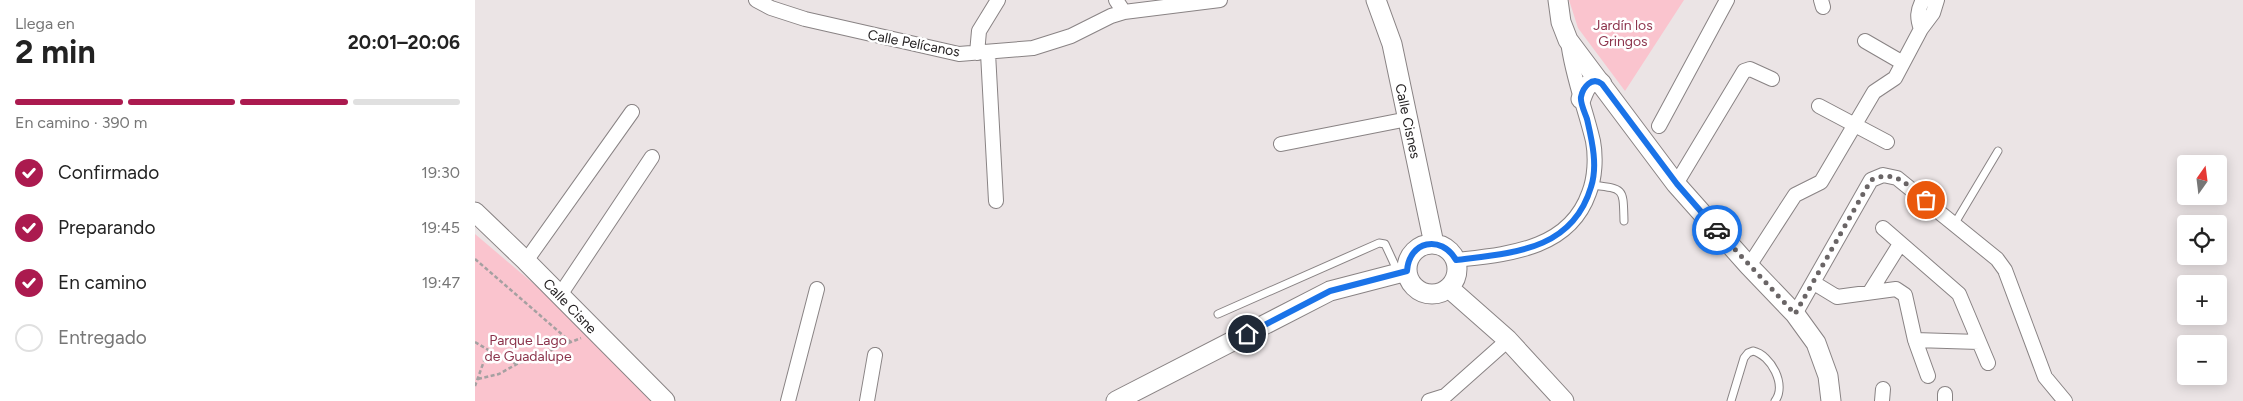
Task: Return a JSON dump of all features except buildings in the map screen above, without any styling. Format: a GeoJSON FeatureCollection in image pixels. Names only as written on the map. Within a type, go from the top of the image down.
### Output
{"type":"FeatureCollection","features":[{"type":"Feature","properties":{"kind":"main road","name":"Calle Cisnes"},"geometry":{"type":"LineString","coordinates":[[1376,0],[1392,44],[1434,244]]}},
{"type":"Feature","properties":{"kind":"main road"},"geometry":{"type":"LineString","coordinates":[[1558,0],[1561,22],[1568,40],[1677,184],[1749,266],[1795,314],[1816,343],[1829,376],[1831,401]]}},
{"type":"Feature","properties":{"kind":"main road"},"geometry":{"type":"LineString","coordinates":[[1581,98],[1586,85],[1592,81],[1599,81],[1602,84]]}},
{"type":"Feature","properties":{"kind":"main road","name":"Calle Cisne"},"geometry":{"type":"LineString","coordinates":[[475,212],[526,260],[665,401]]}},
{"type":"Feature","properties":{"kind":"main road"},"geometry":{"type":"LineString","coordinates":[[1126,399],[1330,291],[1403,272],[1415,251],[1427,244],[1434,244],[1447,249],[1456,260],[1457,276],[1449,288],[1442,293],[1425,294],[1411,284],[1403,272]]}},
{"type":"Feature","properties":{"kind":"main road"},"geometry":{"type":"LineString","coordinates":[[1449,288],[1508,340],[1565,401]]}},
{"type":"Feature","properties":{"kind":"street","name":"Calle Pelícanos"},"geometry":{"type":"LineString","coordinates":[[755,0],[771,8],[805,19],[959,54],[1033,48],[1071,36],[1111,16],[1120,6],[1219,0]]}},
{"type":"Feature","properties":{"kind":"street"},"geometry":{"type":"LineString","coordinates":[[996,201],[983,53],[979,31],[998,0]]}},
{"type":"Feature","properties":{"kind":"street"},"geometry":{"type":"LineString","coordinates":[[1659,126],[1727,0]]}},
{"type":"Feature","properties":{"kind":"street"},"geometry":{"type":"LineString","coordinates":[[1921,29],[1917,19],[1923,0]]}},
{"type":"Feature","properties":{"kind":"street"},"geometry":{"type":"LineString","coordinates":[[1749,266],[1795,194],[1821,182],[1874,92],[1895,78],[1921,29],[1933,13],[1937,0]]}},
{"type":"Feature","properties":{"kind":"street"},"geometry":{"type":"LineString","coordinates":[[1456,260],[1515,252],[1544,243],[1566,229],[1581,212],[1592,185],[1593,142],[1571,65],[1568,40]]}},
{"type":"Feature","properties":{"kind":"street"},"geometry":{"type":"LineString","coordinates":[[1865,41],[1903,63]]}},
{"type":"Feature","properties":{"kind":"street"},"geometry":{"type":"LineString","coordinates":[[1677,184],[1744,71],[1751,69],[1772,79]]}},
{"type":"Feature","properties":{"kind":"street"},"geometry":{"type":"LineString","coordinates":[[1819,106],[1887,142]]}},
{"type":"Feature","properties":{"kind":"street"},"geometry":{"type":"LineString","coordinates":[[526,260],[632,112]]}},
{"type":"Feature","properties":{"kind":"street"},"geometry":{"type":"LineString","coordinates":[[1281,144],[1407,119]]}},
{"type":"Feature","properties":{"kind":"street"},"geometry":{"type":"LineString","coordinates":[[560,295],[652,157]]}},
{"type":"Feature","properties":{"kind":"street"},"geometry":{"type":"LineString","coordinates":[[1795,314],[1871,180],[1883,175],[1897,178],[1955,223],[1997,259],[2005,270],[2045,377],[2065,401]]}},
{"type":"Feature","properties":{"kind":"street"},"geometry":{"type":"LineString","coordinates":[[1883,228],[1959,294],[1989,363]]}},
{"type":"Feature","properties":{"kind":"street"},"geometry":{"type":"LineString","coordinates":[[1870,292],[1900,244]]}},
{"type":"Feature","properties":{"kind":"street"},"geometry":{"type":"LineString","coordinates":[[1814,283],[1837,297],[1896,289],[1905,295],[1915,340],[1928,376]]}},
{"type":"Feature","properties":{"kind":"street"},"geometry":{"type":"LineString","coordinates":[[788,401],[817,289]]}},
{"type":"Feature","properties":{"kind":"street"},"geometry":{"type":"LineString","coordinates":[[1429,401],[1445,396],[1508,340]]}},
{"type":"Feature","properties":{"kind":"street"},"geometry":{"type":"LineString","coordinates":[[1915,340],[1979,342]]}},
{"type":"Feature","properties":{"kind":"street"},"geometry":{"type":"LineString","coordinates":[[867,401],[875,355]]}},
{"type":"Feature","properties":{"kind":"lane"},"geometry":{"type":"LineString","coordinates":[[1955,223],[1998,151]]}},
{"type":"Feature","properties":{"kind":"lane"},"geometry":{"type":"LineString","coordinates":[[1592,185],[1615,188],[1621,191],[1624,221]]}},
{"type":"Feature","properties":{"kind":"lane"},"geometry":{"type":"LineString","coordinates":[[1218,314],[1379,242],[1385,244],[1403,272]]}},
{"type":"Feature","properties":{"kind":"lane"},"geometry":{"type":"LineString","coordinates":[[1731,401],[1744,358],[1753,351],[1764,356],[1773,369],[1781,387],[1775,401]]}},
{"type":"Feature","properties":{"kind":"path"},"geometry":{"type":"LineString","coordinates":[[475,259],[572,343]]}},
{"type":"Feature","properties":{"kind":"path"},"geometry":{"type":"LineString","coordinates":[[478,379],[499,374],[517,364],[595,332]]}},
{"type":"Feature","properties":{"kind":"path"},"geometry":{"type":"LineString","coordinates":[[475,342],[517,364]]}},
{"type":"Feature","properties":{"kind":"path"},"geometry":{"type":"LineString","coordinates":[[475,386],[490,351]]}},
{"type":"Feature","properties":{"kind":"green space","name":"Jardín los Gringos"},"geometry":{"type":"Polygon","coordinates":[[[1569,0],[1684,0],[1625,91],[1578,28],[1569,0]]]}},
{"type":"Feature","properties":{"kind":"green space","name":"Parque Lago de Guadalupe"},"geometry":{"type":"Polygon","coordinates":[[[475,234],[614,352],[665,401],[475,401],[475,234]]]}},
{"type":"Feature","properties":{"kind":"way so far"},"geometry":{"type":"LineString","coordinates":[[1717,230],[1795,314],[1871,180],[1883,175],[1897,178],[1926,200]]}},
{"type":"Feature","properties":{"kind":"route"},"geometry":{"type":"LineString","coordinates":[[1247,334],[1330,291],[1407,271],[1410,256],[1427,244],[1441,245],[1453,254],[1456,260],[1515,252],[1544,243],[1566,229],[1581,212],[1592,185],[1594,167],[1593,142],[1581,98],[1586,85],[1592,81],[1599,81],[1602,84],[1677,184],[1717,230]]}}]}
